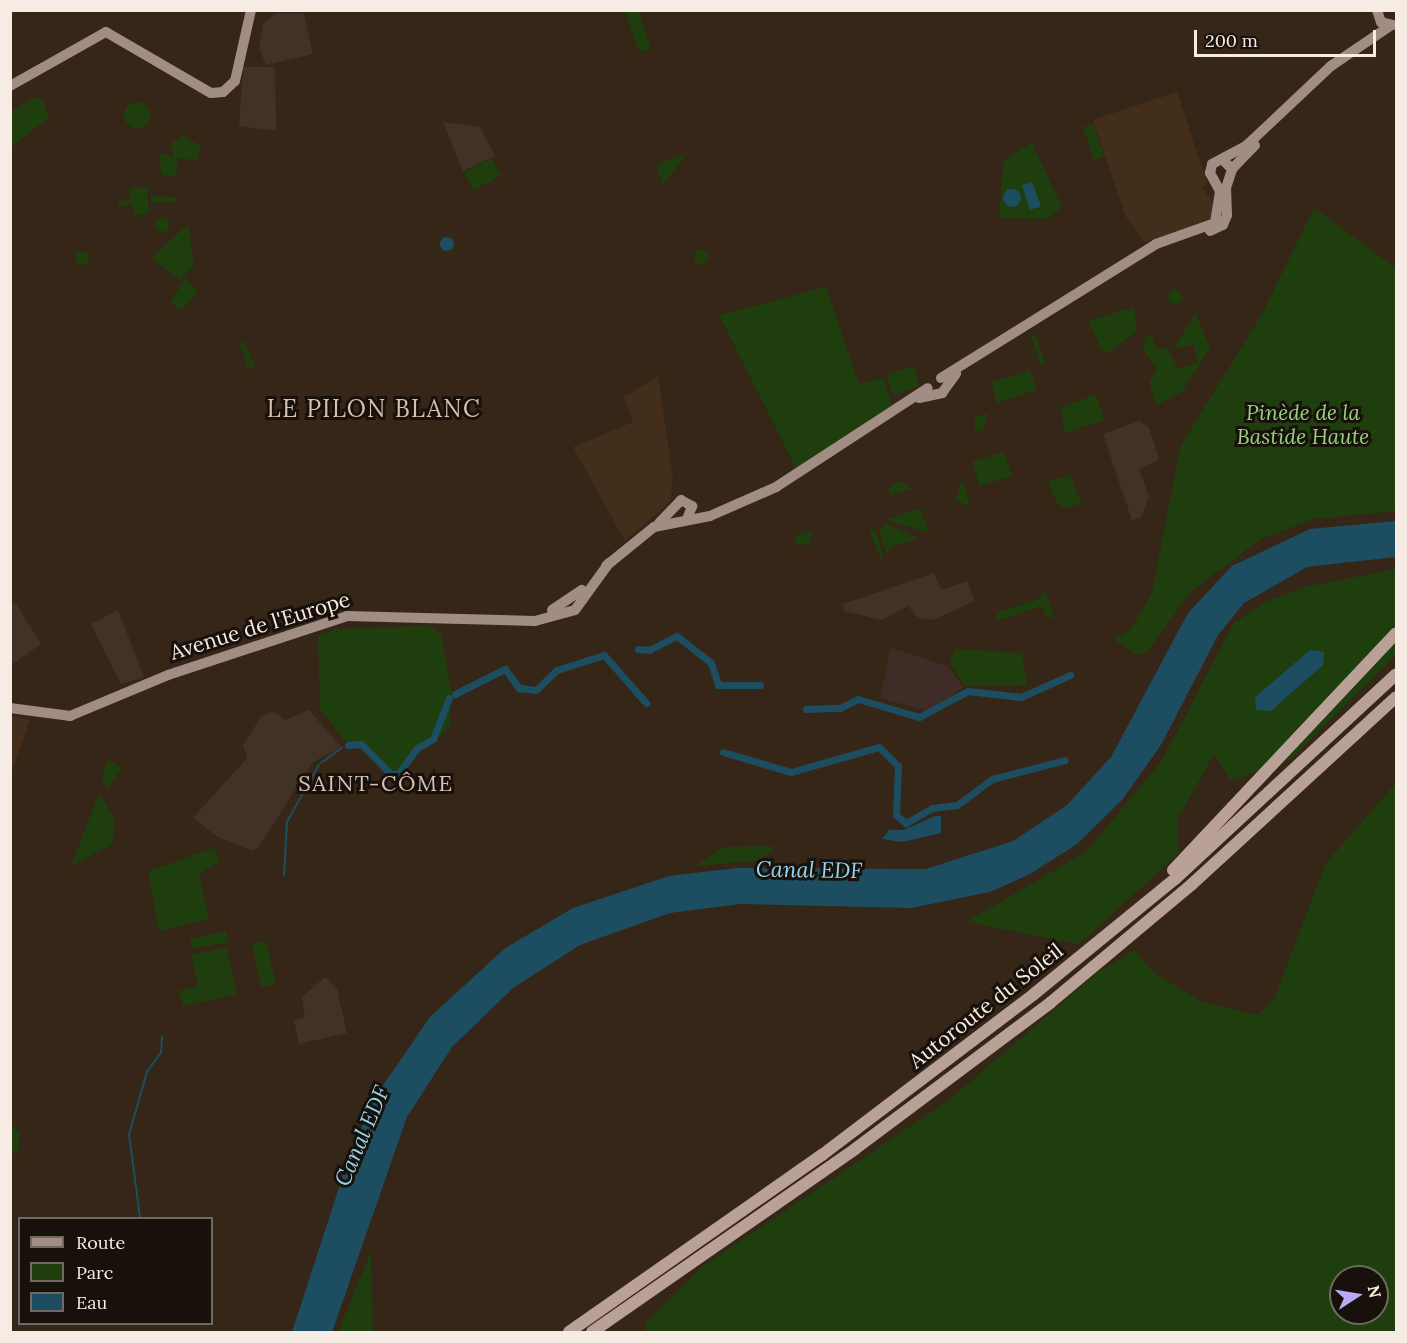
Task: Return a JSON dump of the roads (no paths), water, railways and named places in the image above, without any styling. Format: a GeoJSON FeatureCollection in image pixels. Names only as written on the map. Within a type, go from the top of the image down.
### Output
{"type":"FeatureCollection","features":[{"type":"Feature","properties":{"kind":"highway"},"geometry":{"type":"LineString","coordinates":[[1128,919],[1130,909],[1170,874],[1396,633]]}},
{"type":"Feature","properties":{"kind":"highway","name":"Autoroute du Soleil"},"geometry":{"type":"LineString","coordinates":[[569,1332],[822,1155],[1128,919],[1396,674]]}},
{"type":"Feature","properties":{"kind":"highway","name":"Autoroute du Soleil"},"geometry":{"type":"LineString","coordinates":[[592,1332],[855,1149],[1121,945],[1396,697]]}},
{"type":"Feature","properties":{"kind":"main road"},"geometry":{"type":"LineString","coordinates":[[10,86],[106,32],[211,93],[228,90],[236,74],[252,10]]}},
{"type":"Feature","properties":{"kind":"main road"},"geometry":{"type":"LineString","coordinates":[[1271,123],[1210,167],[1222,181],[1271,123],[1320,75],[1370,37],[1393,25],[1378,12],[1370,37]]}},
{"type":"Feature","properties":{"kind":"main road"},"geometry":{"type":"LineString","coordinates":[[1222,159],[1232,169]]}},
{"type":"Feature","properties":{"kind":"main road","name":"Avenue de l'Europe"},"geometry":{"type":"LineString","coordinates":[[654,527],[684,518],[714,514],[776,487],[931,391],[1147,250],[1215,222],[1221,208],[1222,181]]}},
{"type":"Feature","properties":{"kind":"main road"},"geometry":{"type":"LineString","coordinates":[[692,506],[684,518],[675,507],[684,500],[692,506],[714,514]]}},
{"type":"Feature","properties":{"kind":"main road","name":"Avenue de l'Europe"},"geometry":{"type":"LineString","coordinates":[[10,708],[51,717],[89,709],[168,675],[347,616],[521,622],[571,603],[609,563],[675,507]]}},
{"type":"Feature","properties":{"kind":"water"},"geometry":{"type":"Polygon","coordinates":[[[1032,182],[1041,206],[1030,210],[1022,185],[1032,182]]]}},
{"type":"Feature","properties":{"kind":"water"},"geometry":{"type":"Polygon","coordinates":[[[1012,189],[1018,192],[1021,198],[1018,204],[1012,207],[1006,204],[1003,198],[1006,192],[1012,189]]]}},
{"type":"Feature","properties":{"kind":"water"},"geometry":{"type":"Polygon","coordinates":[[[447,237],[452,239],[454,244],[452,249],[447,251],[442,249],[440,244],[442,239],[447,237]]]}},
{"type":"Feature","properties":{"kind":"water","name":"Canal EDF"},"geometry":{"type":"Polygon","coordinates":[[[1396,521],[1396,557],[1307,567],[1244,603],[1218,635],[1161,745],[1122,800],[1077,844],[1030,874],[990,892],[911,908],[740,904],[670,913],[580,945],[513,988],[452,1047],[407,1117],[332,1332],[292,1332],[347,1163],[373,1100],[430,1017],[504,949],[573,908],[669,876],[737,868],[926,869],[1013,841],[1067,805],[1111,757],[1188,613],[1232,566],[1310,529],[1396,521]]]}},
{"type":"Feature","properties":{"kind":"water"},"geometry":{"type":"Polygon","coordinates":[[[1310,650],[1324,652],[1323,665],[1271,711],[1256,710],[1255,697],[1310,650]]]}},
{"type":"Feature","properties":{"kind":"water"},"geometry":{"type":"Polygon","coordinates":[[[935,816],[941,816],[941,833],[902,842],[882,839],[889,830],[904,830],[935,816]]]}},
{"type":"Feature","properties":{"kind":"waterway"},"geometry":{"type":"LineString","coordinates":[[638,649],[649,650],[677,636],[711,663],[718,685],[760,685]]}},
{"type":"Feature","properties":{"kind":"waterway"},"geometry":{"type":"LineString","coordinates":[[455,694],[505,669],[519,688],[536,690],[557,670],[604,655],[646,703]]}},
{"type":"Feature","properties":{"kind":"waterway"},"geometry":{"type":"LineString","coordinates":[[806,709],[840,708],[858,699],[919,717],[968,691],[1021,697],[1070,675]]}},
{"type":"Feature","properties":{"kind":"waterway"},"geometry":{"type":"LineString","coordinates":[[348,745],[361,744],[391,774],[398,774],[417,748],[433,739],[449,698]]}},
{"type":"Feature","properties":{"kind":"waterway"},"geometry":{"type":"LineString","coordinates":[[723,752],[791,772],[879,747],[898,766],[896,815],[906,823],[932,808],[957,805],[992,779],[1065,760]]}},
{"type":"Feature","properties":{"kind":"waterway"},"geometry":{"type":"LineString","coordinates":[[321,763],[342,748]]}},
{"type":"Feature","properties":{"kind":"waterway"},"geometry":{"type":"LineString","coordinates":[[284,876],[287,822],[319,765]]}},
{"type":"Feature","properties":{"kind":"waterway"},"geometry":{"type":"LineString","coordinates":[[140,1217],[129,1135],[147,1072],[161,1053],[162,1037]]}},
{"type":"Feature","properties":{"kind":"district","name":"LE PILON BLANC"},"geometry":{"type":"Point","coordinates":[374,409]}},
{"type":"Feature","properties":{"kind":"district","name":"SAINT-CÔME"},"geometry":{"type":"Point","coordinates":[376,784]}},
{"type":"Feature","properties":{"kind":"park label","name":"Pinède de la Bastide Haute"},"geometry":{"type":"Point","coordinates":[1303,425]}}]}
